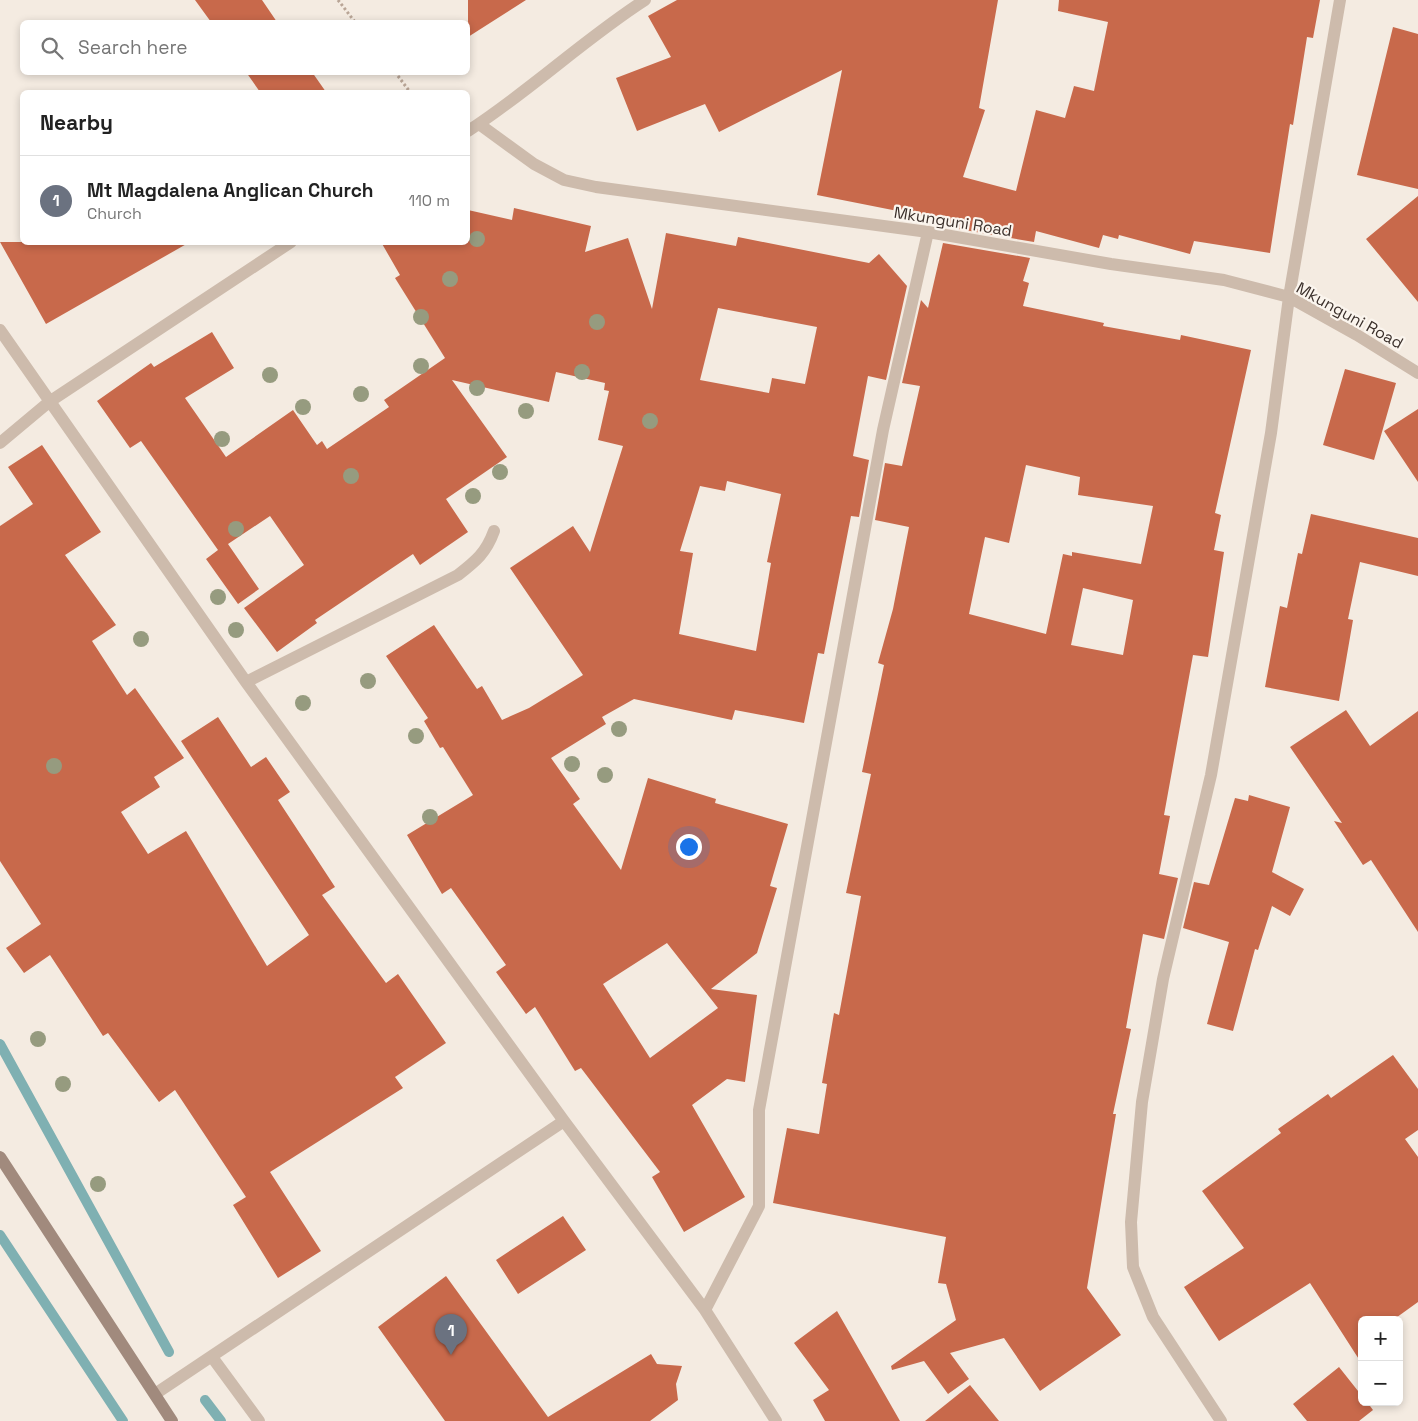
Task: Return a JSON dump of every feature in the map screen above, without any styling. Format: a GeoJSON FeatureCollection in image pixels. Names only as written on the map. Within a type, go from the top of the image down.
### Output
{"type":"FeatureCollection","features":[{"type":"Feature","properties":{"kind":"main road"},"geometry":{"type":"LineString","coordinates":[[0,1157],[172,1421]]}},
{"type":"Feature","properties":{"kind":"street"},"geometry":{"type":"LineString","coordinates":[[470,130],[616,18],[645,0]]}},
{"type":"Feature","properties":{"kind":"street"},"geometry":{"type":"LineString","coordinates":[[1221,1421],[1153,1317],[1133,1267],[1131,1222],[1142,1102],[1163,978],[1211,775],[1271,433],[1289,297],[1340,0]]}},
{"type":"Feature","properties":{"kind":"street","name":"Mkunguni Road"},"geometry":{"type":"LineString","coordinates":[[479,124],[534,164],[564,180],[596,187],[928,232],[1111,264],[1224,280],[1289,297],[1357,335],[1418,373]]}},
{"type":"Feature","properties":{"kind":"street"},"geometry":{"type":"LineString","coordinates":[[705,1310],[759,1206],[759,1110],[883,430],[928,232]]}},
{"type":"Feature","properties":{"kind":"street"},"geometry":{"type":"LineString","coordinates":[[0,443],[49,402],[286,245]]}},
{"type":"Feature","properties":{"kind":"street"},"geometry":{"type":"LineString","coordinates":[[0,330],[246,682],[564,1121],[705,1310],[776,1421]]}},
{"type":"Feature","properties":{"kind":"street"},"geometry":{"type":"LineString","coordinates":[[246,682],[458,575],[477,560],[488,547],[494,531]]}},
{"type":"Feature","properties":{"kind":"street"},"geometry":{"type":"LineString","coordinates":[[155,1394],[564,1121]]}},
{"type":"Feature","properties":{"kind":"street"},"geometry":{"type":"LineString","coordinates":[[212,1357],[259,1421]]}},
{"type":"Feature","properties":{"kind":"path"},"geometry":{"type":"LineString","coordinates":[[338,0],[353,20]]}},
{"type":"Feature","properties":{"kind":"path"},"geometry":{"type":"LineString","coordinates":[[397,75],[408,90]]}},
{"type":"Feature","properties":{"kind":"building"},"geometry":{"type":"Polygon","coordinates":[[[195,0],[262,0],[276,20],[210,20],[195,0]]]}},
{"type":"Feature","properties":{"kind":"building"},"geometry":{"type":"Polygon","coordinates":[[[468,0],[526,0],[470,36],[470,20],[468,20],[468,0]]]}},
{"type":"Feature","properties":{"kind":"building"},"geometry":{"type":"Polygon","coordinates":[[[677,0],[998,0],[979,108],[985,110],[963,177],[1016,191],[1036,110],[1065,118],[1074,86],[1094,91],[1108,22],[1058,11],[1059,0],[1320,0],[1313,38],[1307,37],[1293,125],[1290,124],[1270,253],[1194,241],[1190,254],[1119,235],[1118,239],[1103,235],[1099,248],[1036,231],[1034,242],[947,227],[948,221],[817,195],[842,70],[719,132],[705,104],[637,131],[616,78],[671,57],[648,16],[677,0]]]}},
{"type":"Feature","properties":{"kind":"building"},"geometry":{"type":"Polygon","coordinates":[[[1393,27],[1418,34],[1418,189],[1357,175],[1393,27]]]}},
{"type":"Feature","properties":{"kind":"building"},"geometry":{"type":"Polygon","coordinates":[[[248,75],[314,75],[325,90],[259,90],[248,75]]]}},
{"type":"Feature","properties":{"kind":"building"},"geometry":{"type":"Polygon","coordinates":[[[1418,196],[1418,302],[1366,239],[1418,196]]]}},
{"type":"Feature","properties":{"kind":"building"},"geometry":{"type":"Polygon","coordinates":[[[514,208],[591,226],[585,252],[628,238],[652,309],[666,233],[736,246],[738,237],[869,263],[879,254],[907,286],[886,380],[868,376],[853,456],[869,460],[859,517],[851,516],[824,654],[818,653],[804,723],[735,710],[732,720],[634,699],[602,717],[606,724],[551,758],[580,799],[573,804],[621,870],[648,778],[716,799],[715,803],[788,824],[770,886],[777,888],[757,953],[711,989],[757,995],[745,1082],[727,1079],[692,1105],[745,1197],[684,1232],[652,1177],[660,1172],[581,1068],[575,1071],[535,1007],[526,1014],[496,972],[506,965],[451,888],[442,894],[407,835],[473,795],[443,747],[440,748],[424,721],[428,718],[386,656],[434,625],[477,689],[482,686],[502,720],[529,708],[583,675],[510,568],[573,526],[590,552],[623,446],[598,440],[609,391],[604,390],[605,383],[556,372],[549,402],[452,380],[507,457],[446,499],[468,532],[420,565],[413,554],[315,620],[317,623],[277,652],[244,608],[304,565],[270,516],[228,544],[259,589],[238,604],[206,559],[218,550],[141,441],[130,448],[97,401],[151,363],[154,367],[212,332],[234,368],[185,398],[226,457],[293,410],[317,445],[322,441],[327,449],[389,407],[384,400],[445,358],[395,278],[400,275],[383,245],[470,245],[470,210],[512,220],[514,208]],[[718,308],[700,380],[769,393],[772,378],[805,384],[817,327],[718,308]],[[727,481],[725,491],[700,486],[680,551],[693,553],[679,634],[756,651],[771,563],[767,562],[781,494],[727,481]],[[667,943],[603,984],[650,1058],[718,1008],[667,943]]]}},
{"type":"Feature","properties":{"kind":"building"},"geometry":{"type":"Polygon","coordinates":[[[0,242],[20,242],[20,245],[185,245],[46,324],[0,242]]]}},
{"type":"Feature","properties":{"kind":"building"},"geometry":{"type":"Polygon","coordinates":[[[943,243],[1030,258],[1023,281],[1029,283],[1023,306],[1104,323],[1103,326],[1180,340],[1181,335],[1251,350],[1215,513],[1221,515],[1214,550],[1224,552],[1208,657],[1193,655],[1164,815],[1170,816],[1159,874],[1178,878],[1164,939],[1143,934],[1126,1028],[1131,1029],[1113,1114],[1116,1114],[1087,1288],[1121,1335],[1040,1391],[1004,1338],[950,1353],[969,1379],[948,1394],[924,1361],[892,1370],[891,1366],[956,1320],[946,1284],[938,1283],[946,1237],[773,1203],[787,1128],[819,1134],[827,1084],[822,1083],[834,1013],[839,1015],[861,896],[846,893],[871,774],[862,772],[884,665],[878,663],[893,609],[909,527],[875,520],[885,463],[902,466],[920,386],[902,383],[921,300],[928,308],[943,243]],[[1026,465],[1009,543],[985,537],[969,614],[1046,634],[1063,554],[1072,556],[1072,552],[1141,564],[1153,506],[1078,495],[1080,477],[1026,465]],[[1083,588],[1071,645],[1123,655],[1133,600],[1083,588]]]}},
{"type":"Feature","properties":{"kind":"building"},"geometry":{"type":"Polygon","coordinates":[[[1345,369],[1396,383],[1374,460],[1323,445],[1345,369]]]}},
{"type":"Feature","properties":{"kind":"building"},"geometry":{"type":"Polygon","coordinates":[[[1418,409],[1418,482],[1384,431],[1418,409]]]}},
{"type":"Feature","properties":{"kind":"building"},"geometry":{"type":"Polygon","coordinates":[[[42,445],[101,532],[65,555],[116,625],[92,641],[127,695],[135,688],[184,758],[154,777],[160,787],[121,812],[148,854],[186,831],[267,966],[309,935],[181,741],[218,717],[251,767],[266,757],[290,792],[278,800],[335,887],[322,895],[386,983],[398,974],[446,1043],[395,1077],[403,1088],[270,1172],[321,1251],[278,1278],[233,1205],[246,1197],[175,1090],[159,1102],[108,1033],[103,1036],[50,955],[24,973],[6,948],[41,924],[0,861],[0,526],[33,504],[8,467],[42,445]]]}},
{"type":"Feature","properties":{"kind":"building"},"geometry":{"type":"Polygon","coordinates":[[[1311,514],[1418,538],[1418,576],[1360,562],[1348,619],[1353,620],[1339,701],[1265,687],[1280,606],[1287,608],[1298,553],[1302,554],[1311,514]]]}},
{"type":"Feature","properties":{"kind":"building"},"geometry":{"type":"Polygon","coordinates":[[[1346,710],[1370,746],[1418,711],[1418,932],[1371,860],[1363,865],[1334,821],[1342,823],[1290,747],[1346,710]]]}},
{"type":"Feature","properties":{"kind":"building"},"geometry":{"type":"Polygon","coordinates":[[[1249,795],[1290,807],[1272,872],[1304,889],[1290,916],[1272,906],[1258,950],[1255,949],[1233,1031],[1207,1024],[1229,942],[1183,928],[1194,882],[1209,885],[1235,798],[1248,801],[1249,795]]]}},
{"type":"Feature","properties":{"kind":"building"},"geometry":{"type":"Polygon","coordinates":[[[1393,1055],[1418,1089],[1418,1130],[1405,1139],[1418,1157],[1418,1302],[1399,1316],[1358,1316],[1358,1358],[1310,1283],[1219,1341],[1184,1287],[1244,1248],[1202,1191],[1281,1133],[1278,1129],[1328,1094],[1331,1098],[1393,1055]]]}},
{"type":"Feature","properties":{"kind":"building"},"geometry":{"type":"Polygon","coordinates":[[[563,1216],[586,1250],[518,1294],[496,1260],[563,1216]]]}},
{"type":"Feature","properties":{"kind":"building"},"geometry":{"type":"Polygon","coordinates":[[[446,1276],[548,1417],[651,1354],[657,1364],[682,1366],[676,1384],[678,1400],[650,1421],[445,1421],[378,1327],[446,1276]]]}},
{"type":"Feature","properties":{"kind":"building"},"geometry":{"type":"Polygon","coordinates":[[[837,1311],[900,1421],[825,1421],[813,1400],[829,1390],[794,1343],[837,1311]]]}},
{"type":"Feature","properties":{"kind":"building"},"geometry":{"type":"Polygon","coordinates":[[[1339,1367],[1358,1391],[1358,1406],[1370,1406],[1373,1410],[1359,1421],[1307,1421],[1293,1404],[1339,1367]]]}},
{"type":"Feature","properties":{"kind":"building"},"geometry":{"type":"Polygon","coordinates":[[[970,1385],[999,1421],[925,1421],[970,1385]]]}},
{"type":"Feature","properties":{"kind":"waterway"},"geometry":{"type":"LineString","coordinates":[[0,1044],[169,1352]]}},
{"type":"Feature","properties":{"kind":"waterway"},"geometry":{"type":"LineString","coordinates":[[0,1235],[123,1421]]}},
{"type":"Feature","properties":{"kind":"waterway"},"geometry":{"type":"LineString","coordinates":[[205,1400],[221,1421]]}},
{"type":"Feature","properties":{"kind":"place","name":"Mt Magdalena Anglican Church"},"geometry":{"type":"Point","coordinates":[451,1355]}}]}
